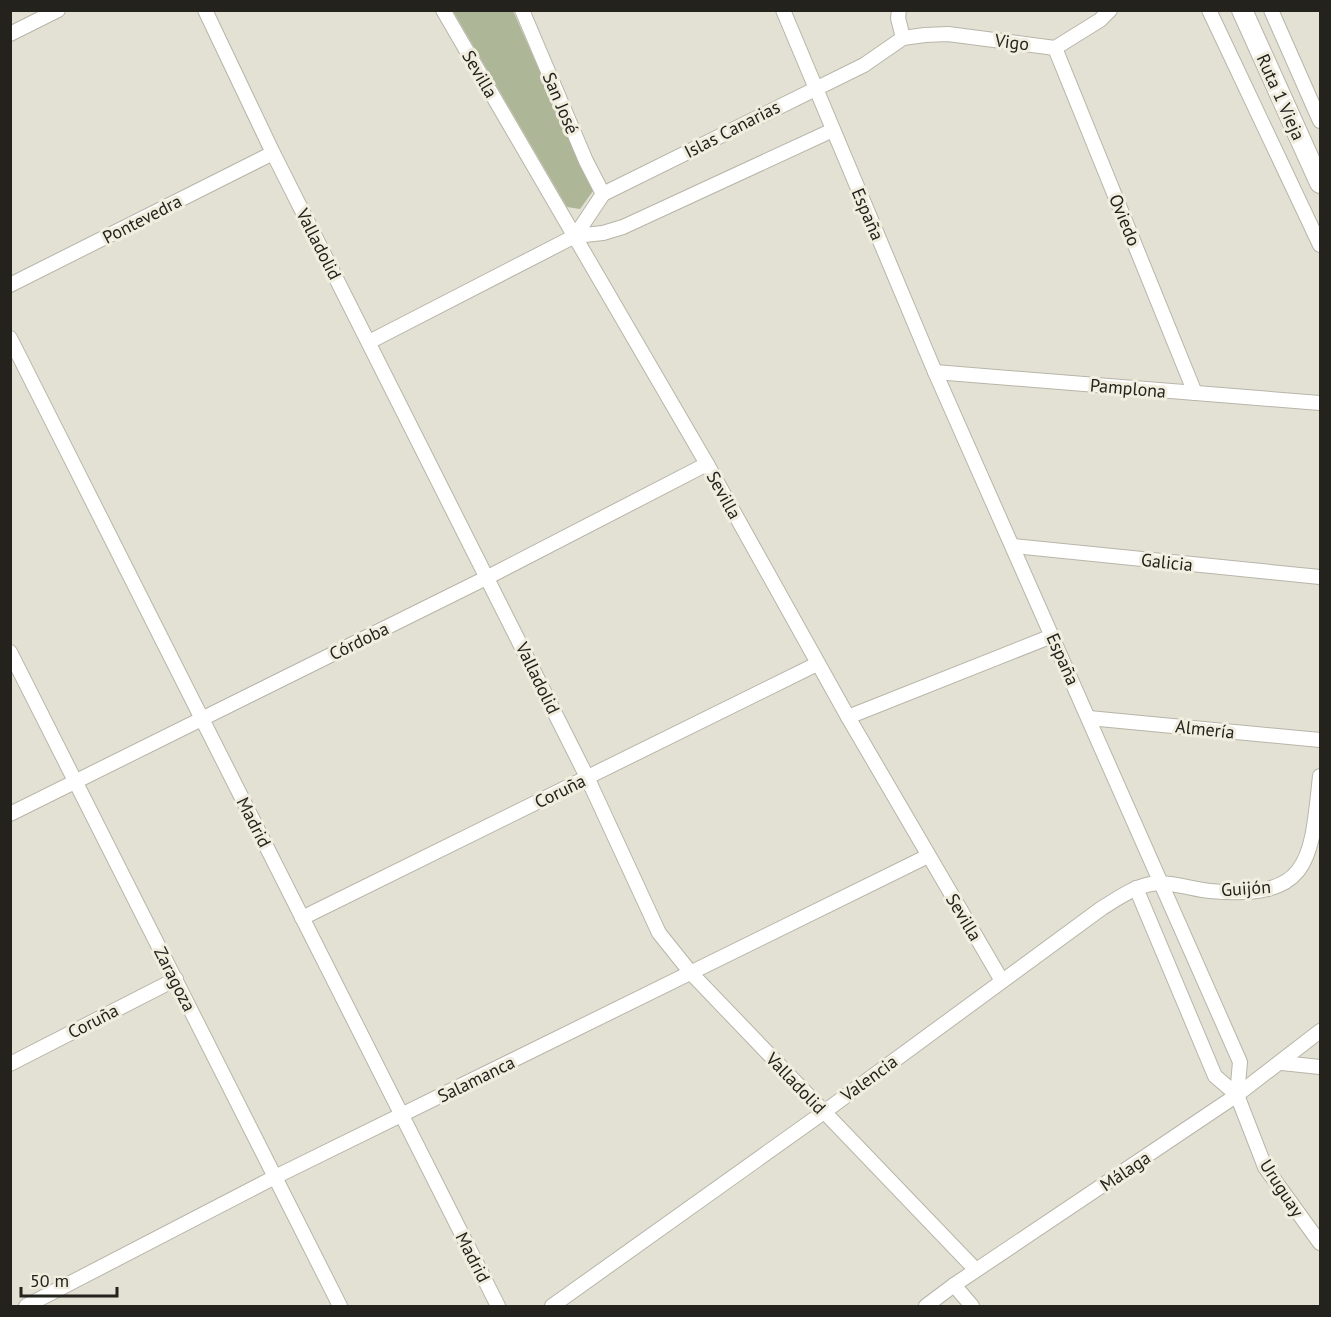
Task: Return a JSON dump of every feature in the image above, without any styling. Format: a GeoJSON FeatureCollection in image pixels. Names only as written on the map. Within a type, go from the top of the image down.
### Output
{"type":"FeatureCollection","features":[{"type":"Feature","properties":{"kind":"street"},"geometry":{"type":"LineString","coordinates":[[10,34],[58,10]]}},
{"type":"Feature","properties":{"kind":"street","name":"Valladolid"},"geometry":{"type":"LineString","coordinates":[[205,10],[273,153],[587,777],[659,933],[691,972],[976,1270]]}},
{"type":"Feature","properties":{"kind":"street","name":"Sevilla"},"geometry":{"type":"LineString","coordinates":[[443,10],[707,464],[817,664],[1002,981]]}},
{"type":"Feature","properties":{"kind":"street","name":"San José"},"geometry":{"type":"LineString","coordinates":[[522,10],[586,161],[603,194]]}},
{"type":"Feature","properties":{"kind":"street","name":"España"},"geometry":{"type":"LineString","coordinates":[[783,10],[935,372],[1014,546],[1240,1062],[1237,1095]]}},
{"type":"Feature","properties":{"kind":"street"},"geometry":{"type":"LineString","coordinates":[[899,10],[898,18],[903,38]]}},
{"type":"Feature","properties":{"kind":"street","name":"Vigo"},"geometry":{"type":"LineString","coordinates":[[903,38],[925,34],[948,34],[1055,48],[1100,20],[1110,10]]}},
{"type":"Feature","properties":{"kind":"street"},"geometry":{"type":"LineString","coordinates":[[1209,10],[1320,245]]}},
{"type":"Feature","properties":{"kind":"street","name":"Ruta 1 Vieja"},"geometry":{"type":"LineString","coordinates":[[1242,10],[1320,183]]}},
{"type":"Feature","properties":{"kind":"street"},"geometry":{"type":"LineString","coordinates":[[1271,10],[1319,113],[1294,127]]}},
{"type":"Feature","properties":{"kind":"street","name":"Islas Canarias"},"geometry":{"type":"LineString","coordinates":[[575,236],[603,194],[864,64],[903,38]]}},
{"type":"Feature","properties":{"kind":"street","name":"Oviedo"},"geometry":{"type":"LineString","coordinates":[[1055,48],[1194,393]]}},
{"type":"Feature","properties":{"kind":"street","name":"Islas Canarias"},"geometry":{"type":"LineString","coordinates":[[369,342],[575,236],[603,233],[623,227],[833,130]]}},
{"type":"Feature","properties":{"kind":"street","name":"Pontevedra"},"geometry":{"type":"LineString","coordinates":[[10,285],[273,153]]}},
{"type":"Feature","properties":{"kind":"street","name":"Madrid"},"geometry":{"type":"LineString","coordinates":[[10,338],[498,1306]]}},
{"type":"Feature","properties":{"kind":"street","name":"Pamplona"},"geometry":{"type":"LineString","coordinates":[[935,372],[1320,403]]}},
{"type":"Feature","properties":{"kind":"street","name":"Córdoba"},"geometry":{"type":"LineString","coordinates":[[10,814],[488,577],[707,464]]}},
{"type":"Feature","properties":{"kind":"street","name":"Galicia"},"geometry":{"type":"LineString","coordinates":[[1014,546],[1320,577]]}},
{"type":"Feature","properties":{"kind":"street"},"geometry":{"type":"LineString","coordinates":[[848,717],[1052,636]]}},
{"type":"Feature","properties":{"kind":"street","name":"Zaragoza"},"geometry":{"type":"LineString","coordinates":[[10,651],[340,1306]]}},
{"type":"Feature","properties":{"kind":"street","name":"Coruña"},"geometry":{"type":"LineString","coordinates":[[302,918],[817,664]]}},
{"type":"Feature","properties":{"kind":"street","name":"Almería"},"geometry":{"type":"LineString","coordinates":[[1089,718],[1320,740]]}},
{"type":"Feature","properties":{"kind":"street","name":"Guijón"},"geometry":{"type":"LineString","coordinates":[[1162,883],[1211,891],[1252,891],[1282,885],[1292,879],[1306,859],[1311,843],[1315,827],[1320,776]]}},
{"type":"Feature","properties":{"kind":"street","name":"Salamanca"},"geometry":{"type":"LineString","coordinates":[[26,1306],[275,1177],[928,855]]}},
{"type":"Feature","properties":{"kind":"street","name":"Valencia"},"geometry":{"type":"LineString","coordinates":[[552,1306],[824,1112],[1102,908],[1137,888],[1162,883]]}},
{"type":"Feature","properties":{"kind":"street"},"geometry":{"type":"LineString","coordinates":[[1137,888],[1215,1076],[1237,1095]]}},
{"type":"Feature","properties":{"kind":"street","name":"Coruña"},"geometry":{"type":"LineString","coordinates":[[10,1064],[176,979]]}},
{"type":"Feature","properties":{"kind":"street","name":"Málaga"},"geometry":{"type":"LineString","coordinates":[[926,1306],[1237,1095],[1282,1063],[1320,1031]]}},
{"type":"Feature","properties":{"kind":"street"},"geometry":{"type":"LineString","coordinates":[[1282,1063],[1320,1067]]}},
{"type":"Feature","properties":{"kind":"street","name":"Uruguay"},"geometry":{"type":"LineString","coordinates":[[1237,1095],[1265,1167],[1318,1237]]}},
{"type":"Feature","properties":{"kind":"street"},"geometry":{"type":"LineString","coordinates":[[954,1285],[972,1306]]}},
{"type":"Feature","properties":{"kind":"green space"},"geometry":{"type":"Polygon","coordinates":[[[453,11],[513,11],[593,191],[580,209],[567,207],[453,11]]]}}]}
